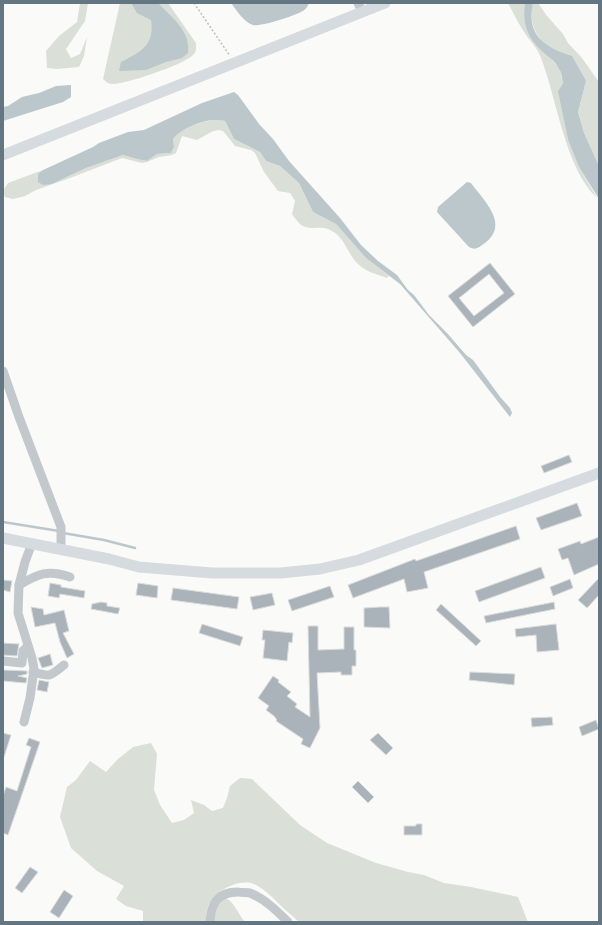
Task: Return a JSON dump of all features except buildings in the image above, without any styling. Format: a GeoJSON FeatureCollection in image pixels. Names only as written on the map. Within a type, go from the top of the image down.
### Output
{"type":"FeatureCollection","features":[{"type":"Feature","properties":{"kind":"main road"},"geometry":{"type":"LineString","coordinates":[[3,155],[235,63],[360,8],[385,3]]}},
{"type":"Feature","properties":{"kind":"main road"},"geometry":{"type":"LineString","coordinates":[[3,538],[109,558],[139,567],[205,573],[281,574],[320,569],[359,560],[599,473]]}},
{"type":"Feature","properties":{"kind":"street"},"geometry":{"type":"LineString","coordinates":[[3,371],[19,417],[62,527],[61,549]]}},
{"type":"Feature","properties":{"kind":"street"},"geometry":{"type":"LineString","coordinates":[[24,722],[30,698],[33,672],[32,658],[18,613],[19,585],[32,543]]}},
{"type":"Feature","properties":{"kind":"street"},"geometry":{"type":"LineString","coordinates":[[19,585],[33,576],[49,572],[70,577]]}},
{"type":"Feature","properties":{"kind":"street"},"geometry":{"type":"LineString","coordinates":[[3,661],[22,662],[24,651],[28,646]]}},
{"type":"Feature","properties":{"kind":"street"},"geometry":{"type":"LineString","coordinates":[[33,672],[48,676],[52,675],[64,665]]}},
{"type":"Feature","properties":{"kind":"street"},"geometry":{"type":"LineString","coordinates":[[210,922],[211,910],[217,898],[231,892],[249,893],[255,896],[265,902],[288,922]]}},
{"type":"Feature","properties":{"kind":"path"},"geometry":{"type":"LineString","coordinates":[[194,3],[235,63]]}},
{"type":"Feature","properties":{"kind":"shaded area"},"geometry":{"type":"Polygon","coordinates":[[[80,3],[88,3],[85,21],[66,49],[71,58],[80,54],[87,37],[84,56],[79,67],[57,69],[47,68],[46,51],[59,36],[77,22],[80,3]]]}},
{"type":"Feature","properties":{"kind":"shaded area"},"geometry":{"type":"Polygon","coordinates":[[[120,3],[168,3],[196,43],[196,50],[194,54],[180,63],[142,77],[120,83],[112,84],[106,82],[103,79],[120,3]]]}},
{"type":"Feature","properties":{"kind":"shaded area"},"geometry":{"type":"Polygon","coordinates":[[[131,3],[158,3],[184,31],[187,38],[188,53],[182,58],[166,62],[146,70],[119,71],[121,62],[135,55],[145,47],[151,36],[151,20],[137,13],[131,3]]]}},
{"type":"Feature","properties":{"kind":"shaded area"},"geometry":{"type":"Polygon","coordinates":[[[231,3],[309,3],[305,10],[297,14],[277,21],[253,25],[241,16],[231,3]]]}},
{"type":"Feature","properties":{"kind":"shaded area"},"geometry":{"type":"Polygon","coordinates":[[[508,3],[525,3],[524,15],[529,34],[560,69],[579,167],[597,198],[586,185],[569,151],[540,55],[521,27],[508,3]]]}},
{"type":"Feature","properties":{"kind":"shaded area"},"geometry":{"type":"Polygon","coordinates":[[[525,3],[533,3],[532,24],[539,38],[553,48],[572,56],[586,81],[578,112],[584,133],[599,166],[599,199],[579,167],[568,139],[558,91],[563,84],[561,72],[552,59],[537,46],[529,35],[524,17],[525,3]]]}},
{"type":"Feature","properties":{"kind":"shaded area"},"geometry":{"type":"Polygon","coordinates":[[[533,3],[538,3],[563,34],[568,43],[582,58],[599,82],[599,166],[584,133],[578,112],[586,81],[561,52],[549,47],[536,33],[532,22],[533,3]]]}},
{"type":"Feature","properties":{"kind":"shaded area"},"geometry":{"type":"Polygon","coordinates":[[[71,85],[71,97],[63,102],[3,121],[3,107],[8,106],[22,97],[39,93],[56,86],[71,85]]]}},
{"type":"Feature","properties":{"kind":"shaded area"},"geometry":{"type":"Polygon","coordinates":[[[234,92],[238,95],[289,161],[340,218],[361,245],[378,261],[397,275],[429,315],[466,355],[473,360],[510,408],[512,413],[510,417],[460,353],[400,284],[366,258],[336,224],[313,212],[299,183],[280,166],[266,161],[260,152],[234,139],[225,121],[212,120],[183,130],[173,139],[174,147],[171,153],[157,154],[147,161],[123,155],[86,168],[52,184],[43,185],[38,182],[38,174],[43,170],[99,143],[128,132],[144,130],[202,103],[234,92]]]}},
{"type":"Feature","properties":{"kind":"shaded area"},"geometry":{"type":"Polygon","coordinates":[[[217,119],[225,121],[234,139],[260,152],[266,161],[280,166],[299,183],[313,212],[336,224],[366,258],[389,276],[387,278],[368,271],[360,266],[340,237],[332,231],[324,228],[307,227],[300,224],[292,214],[295,201],[290,193],[278,191],[264,172],[255,153],[251,150],[235,146],[223,131],[219,130],[213,131],[197,140],[182,136],[176,153],[172,155],[159,157],[142,163],[122,158],[36,190],[25,196],[13,199],[5,197],[3,191],[8,183],[43,170],[38,174],[52,184],[86,168],[123,155],[147,161],[157,154],[171,153],[174,147],[173,139],[177,134],[193,125],[217,119]]]}},
{"type":"Feature","properties":{"kind":"shaded area"},"geometry":{"type":"Polygon","coordinates":[[[467,182],[471,183],[488,205],[495,220],[495,228],[492,236],[476,249],[469,247],[437,212],[438,207],[467,182]]]}},
{"type":"Feature","properties":{"kind":"shaded area"},"geometry":{"type":"Polygon","coordinates":[[[151,743],[157,754],[154,790],[160,805],[172,823],[184,820],[194,813],[191,800],[204,805],[212,811],[223,808],[230,786],[240,778],[252,779],[300,825],[327,843],[376,863],[424,875],[444,883],[518,897],[528,922],[299,922],[265,891],[254,884],[241,883],[227,887],[215,896],[207,909],[206,922],[143,922],[143,911],[126,906],[116,899],[124,886],[97,871],[71,848],[60,817],[67,787],[76,780],[90,761],[106,772],[118,759],[133,747],[151,743]]]}},
{"type":"Feature","properties":{"kind":"shaded area"},"geometry":{"type":"Polygon","coordinates":[[[226,898],[234,906],[245,922],[213,922],[219,901],[226,898]]]}},
{"type":"Feature","properties":{"kind":"waterway"},"geometry":{"type":"LineString","coordinates":[[3,522],[59,531]]}},
{"type":"Feature","properties":{"kind":"waterway"},"geometry":{"type":"LineString","coordinates":[[63,533],[104,540],[135,548]]}}]}
